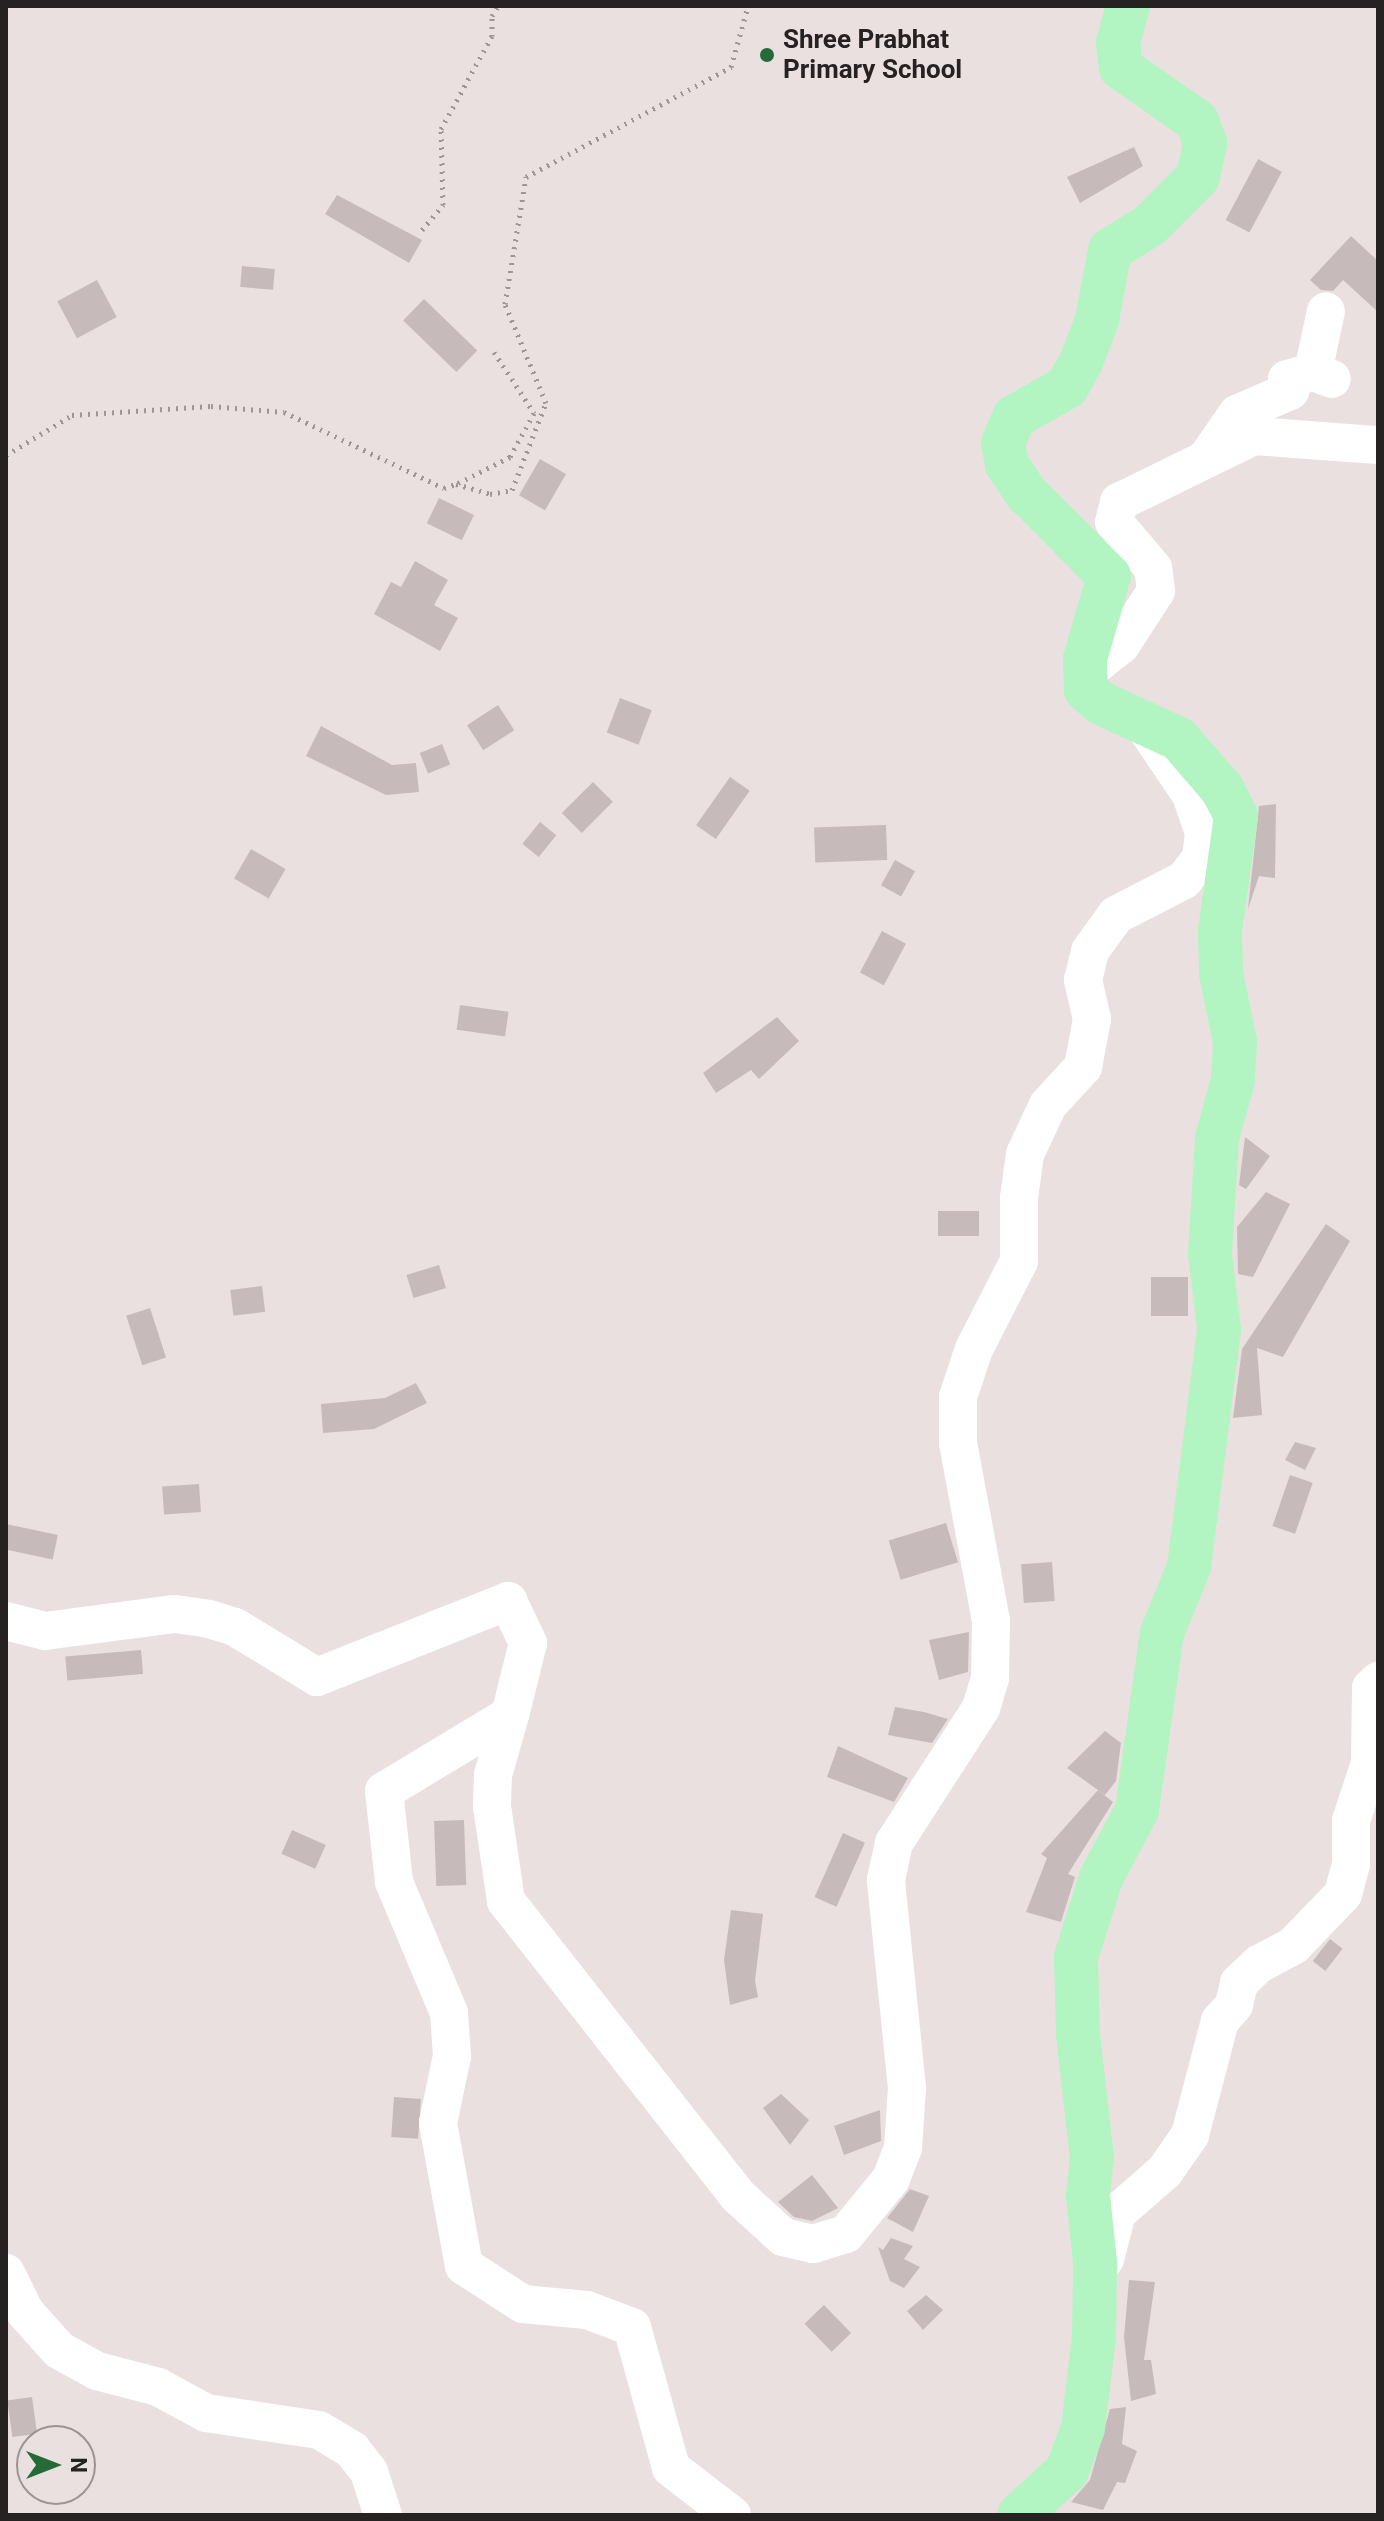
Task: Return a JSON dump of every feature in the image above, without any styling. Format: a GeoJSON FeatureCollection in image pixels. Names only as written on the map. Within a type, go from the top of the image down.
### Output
{"type":"FeatureCollection","features":[{"type":"Feature","properties":{"kind":"main road"},"geometry":{"type":"LineString","coordinates":[[1019,2515],[1067,2471],[1083,2428],[1094,2337],[1095,2262],[1088,2195],[1092,2158],[1078,2035],[1076,1957],[1101,1878],[1137,1810],[1162,1633],[1189,1567],[1219,1329],[1210,1253],[1217,1138],[1233,1080],[1235,1042],[1221,973],[1220,931],[1236,816],[1223,790],[1179,739],[1086,690],[1092,627],[1109,576],[1033,502],[1007,465],[1003,443],[1014,417],[1067,387],[1074,375],[1097,320],[1110,250],[1150,225],[1198,177],[1205,143],[1197,121],[1121,68],[1118,43],[1128,6]]}},
{"type":"Feature","properties":{"kind":"street"},"geometry":{"type":"LineString","coordinates":[[1208,456],[1237,414],[1290,391],[1287,379],[1322,376],[1326,311]]}},
{"type":"Feature","properties":{"kind":"street"},"geometry":{"type":"LineString","coordinates":[[1087,672],[1121,645],[1156,591],[1153,568],[1114,522],[1119,502],[1254,436],[1378,445]]}},
{"type":"Feature","properties":{"kind":"street"},"geometry":{"type":"LineString","coordinates":[[6,1621],[45,1631],[175,1614],[209,1619],[235,1627],[317,1677],[508,1601],[528,1643],[493,1775],[492,1806],[506,1901],[738,2196],[783,2237],[813,2244],[846,2234],[891,2179],[903,2148],[907,2088],[886,1880],[894,1843],[981,1708],[990,1678],[991,1621],[958,1443],[958,1397],[974,1349],[1019,1261],[1019,1198],[1025,1154],[1048,1105],[1083,1067],[1092,1019],[1083,980],[1090,951],[1116,915],[1184,880],[1201,858],[1204,833],[1191,795],[1142,722]]}},
{"type":"Feature","properties":{"kind":"street"},"geometry":{"type":"LineString","coordinates":[[1095,2262],[1105,2259],[1117,2213],[1165,2171],[1190,2135],[1220,2021],[1234,2005],[1239,1983],[1259,1964],[1294,1945],[1343,1894],[1351,1864],[1351,1821],[1370,1763],[1371,1688],[1378,1681]]}},
{"type":"Feature","properties":{"kind":"street"},"geometry":{"type":"LineString","coordinates":[[510,1715],[384,1791],[394,1882],[449,2013],[452,2056],[438,2123],[464,2266],[523,2304],[587,2310],[632,2327],[671,2468],[732,2515]]}},
{"type":"Feature","properties":{"kind":"street"},"geometry":{"type":"LineString","coordinates":[[6,2273],[25,2312],[59,2350],[97,2371],[158,2387],[206,2413],[319,2430],[352,2450],[369,2472],[383,2515]]}},
{"type":"Feature","properties":{"kind":"path"},"geometry":{"type":"LineString","coordinates":[[422,230],[443,205],[441,129],[492,36],[492,16],[498,6]]}},
{"type":"Feature","properties":{"kind":"path"},"geometry":{"type":"LineString","coordinates":[[456,484],[490,494],[512,490],[546,403],[505,304],[526,177],[731,67],[748,6]]}},
{"type":"Feature","properties":{"kind":"path"},"geometry":{"type":"LineString","coordinates":[[6,455],[72,415],[211,406],[284,412],[444,488],[510,457],[534,413],[494,352]]}},
{"type":"Feature","properties":{"kind":"building"},"geometry":{"type":"Polygon","coordinates":[[[1134,147],[1143,166],[1080,203],[1067,177],[1134,147]]]}},
{"type":"Feature","properties":{"kind":"building"},"geometry":{"type":"Polygon","coordinates":[[[1258,159],[1282,172],[1249,233],[1226,220],[1258,159]]]}},
{"type":"Feature","properties":{"kind":"building"},"geometry":{"type":"Polygon","coordinates":[[[337,195],[422,240],[409,263],[325,214],[337,195]]]}},
{"type":"Feature","properties":{"kind":"building"},"geometry":{"type":"Polygon","coordinates":[[[1351,236],[1378,261],[1378,312],[1343,280],[1333,291],[1321,290],[1310,280],[1351,236]]]}},
{"type":"Feature","properties":{"kind":"building"},"geometry":{"type":"Polygon","coordinates":[[[242,266],[275,269],[273,290],[240,287],[242,266]]]}},
{"type":"Feature","properties":{"kind":"building"},"geometry":{"type":"Polygon","coordinates":[[[97,280],[117,317],[77,338],[57,301],[97,280]]]}},
{"type":"Feature","properties":{"kind":"building"},"geometry":{"type":"Polygon","coordinates":[[[424,299],[477,350],[456,372],[403,321],[424,299]]]}},
{"type":"Feature","properties":{"kind":"building"},"geometry":{"type":"Polygon","coordinates":[[[540,459],[566,474],[545,510],[519,495],[540,459]]]}},
{"type":"Feature","properties":{"kind":"building"},"geometry":{"type":"Polygon","coordinates":[[[439,498],[474,515],[462,540],[427,523],[439,498]]]}},
{"type":"Feature","properties":{"kind":"building"},"geometry":{"type":"Polygon","coordinates":[[[415,561],[448,580],[434,605],[458,618],[440,651],[374,614],[391,582],[401,587],[415,561]]]}},
{"type":"Feature","properties":{"kind":"building"},"geometry":{"type":"Polygon","coordinates":[[[620,698],[652,710],[638,745],[607,733],[620,698]]]}},
{"type":"Feature","properties":{"kind":"building"},"geometry":{"type":"Polygon","coordinates":[[[498,705],[514,730],[483,750],[467,725],[498,705]]]}},
{"type":"Feature","properties":{"kind":"building"},"geometry":{"type":"Polygon","coordinates":[[[321,726],[392,765],[416,763],[419,792],[386,795],[306,756],[321,726]]]}},
{"type":"Feature","properties":{"kind":"building"},"geometry":{"type":"Polygon","coordinates":[[[442,744],[450,764],[428,773],[420,753],[442,744]]]}},
{"type":"Feature","properties":{"kind":"building"},"geometry":{"type":"Polygon","coordinates":[[[730,777],[750,791],[716,839],[696,825],[730,777]]]}},
{"type":"Feature","properties":{"kind":"building"},"geometry":{"type":"Polygon","coordinates":[[[593,782],[613,802],[582,833],[562,813],[593,782]]]}},
{"type":"Feature","properties":{"kind":"building"},"geometry":{"type":"Polygon","coordinates":[[[1276,804],[1275,878],[1259,876],[1248,909],[1259,806],[1276,804]]]}},
{"type":"Feature","properties":{"kind":"building"},"geometry":{"type":"Polygon","coordinates":[[[540,822],[556,835],[539,857],[522,844],[540,822]]]}},
{"type":"Feature","properties":{"kind":"building"},"geometry":{"type":"Polygon","coordinates":[[[886,825],[887,860],[815,862],[814,828],[886,825]]]}},
{"type":"Feature","properties":{"kind":"building"},"geometry":{"type":"Polygon","coordinates":[[[251,849],[286,869],[269,898],[234,878],[251,849]]]}},
{"type":"Feature","properties":{"kind":"building"},"geometry":{"type":"Polygon","coordinates":[[[895,860],[915,871],[901,897],[881,885],[895,860]]]}},
{"type":"Feature","properties":{"kind":"building"},"geometry":{"type":"Polygon","coordinates":[[[882,931],[906,944],[884,985],[860,972],[882,931]]]}},
{"type":"Feature","properties":{"kind":"building"},"geometry":{"type":"Polygon","coordinates":[[[460,1005],[509,1012],[505,1037],[457,1030],[460,1005]]]}},
{"type":"Feature","properties":{"kind":"building"},"geometry":{"type":"Polygon","coordinates":[[[777,1017],[799,1041],[759,1079],[751,1070],[716,1093],[703,1073],[777,1017]]]}},
{"type":"Feature","properties":{"kind":"building"},"geometry":{"type":"Polygon","coordinates":[[[1245,1137],[1270,1156],[1246,1189],[1239,1185],[1245,1137]]]}},
{"type":"Feature","properties":{"kind":"building"},"geometry":{"type":"Polygon","coordinates":[[[1266,1192],[1290,1204],[1253,1277],[1238,1274],[1237,1227],[1266,1192]]]}},
{"type":"Feature","properties":{"kind":"building"},"geometry":{"type":"Polygon","coordinates":[[[938,1211],[979,1211],[979,1236],[938,1236],[938,1211]]]}},
{"type":"Feature","properties":{"kind":"building"},"geometry":{"type":"Polygon","coordinates":[[[1326,1224],[1350,1241],[1283,1357],[1257,1348],[1262,1415],[1233,1418],[1242,1349],[1326,1224]]]}},
{"type":"Feature","properties":{"kind":"building"},"geometry":{"type":"Polygon","coordinates":[[[439,1265],[446,1288],[414,1298],[406,1275],[439,1265]]]}},
{"type":"Feature","properties":{"kind":"building"},"geometry":{"type":"Polygon","coordinates":[[[1151,1277],[1188,1277],[1188,1316],[1151,1316],[1151,1277]]]}},
{"type":"Feature","properties":{"kind":"building"},"geometry":{"type":"Polygon","coordinates":[[[262,1286],[265,1312],[233,1316],[230,1290],[262,1286]]]}},
{"type":"Feature","properties":{"kind":"building"},"geometry":{"type":"Polygon","coordinates":[[[150,1308],[166,1357],[142,1365],[126,1316],[150,1308]]]}},
{"type":"Feature","properties":{"kind":"building"},"geometry":{"type":"Polygon","coordinates":[[[416,1383],[427,1403],[374,1429],[323,1433],[321,1404],[385,1398],[416,1383]]]}},
{"type":"Feature","properties":{"kind":"building"},"geometry":{"type":"Polygon","coordinates":[[[1295,1442],[1316,1448],[1305,1470],[1285,1460],[1295,1442]]]}},
{"type":"Feature","properties":{"kind":"building"},"geometry":{"type":"Polygon","coordinates":[[[1290,1475],[1313,1483],[1295,1534],[1272,1526],[1290,1475]]]}},
{"type":"Feature","properties":{"kind":"building"},"geometry":{"type":"Polygon","coordinates":[[[199,1484],[201,1512],[164,1515],[162,1487],[199,1484]]]}},
{"type":"Feature","properties":{"kind":"building"},"geometry":{"type":"Polygon","coordinates":[[[946,1523],[958,1562],[901,1580],[889,1541],[946,1523]]]}},
{"type":"Feature","properties":{"kind":"building"},"geometry":{"type":"Polygon","coordinates":[[[6,1524],[58,1535],[53,1559],[6,1550],[6,1524]]]}},
{"type":"Feature","properties":{"kind":"building"},"geometry":{"type":"Polygon","coordinates":[[[1052,1562],[1055,1601],[1024,1603],[1021,1564],[1052,1562]]]}},
{"type":"Feature","properties":{"kind":"building"},"geometry":{"type":"Polygon","coordinates":[[[969,1632],[968,1672],[939,1680],[929,1640],[969,1632]]]}},
{"type":"Feature","properties":{"kind":"building"},"geometry":{"type":"Polygon","coordinates":[[[141,1650],[143,1674],[67,1681],[65,1657],[141,1650]]]}},
{"type":"Feature","properties":{"kind":"building"},"geometry":{"type":"Polygon","coordinates":[[[895,1707],[948,1719],[932,1743],[888,1735],[895,1707]]]}},
{"type":"Feature","properties":{"kind":"building"},"geometry":{"type":"Polygon","coordinates":[[[1105,1731],[1121,1743],[1116,1781],[1105,1795],[1067,1768],[1105,1731]]]}},
{"type":"Feature","properties":{"kind":"building"},"geometry":{"type":"Polygon","coordinates":[[[838,1746],[908,1778],[894,1802],[827,1777],[838,1746]]]}},
{"type":"Feature","properties":{"kind":"building"},"geometry":{"type":"Polygon","coordinates":[[[1098,1790],[1113,1802],[1068,1874],[1075,1877],[1061,1922],[1026,1912],[1047,1858],[1041,1854],[1098,1790]]]}},
{"type":"Feature","properties":{"kind":"building"},"geometry":{"type":"Polygon","coordinates":[[[464,1820],[466,1885],[436,1886],[434,1821],[464,1820]]]}},
{"type":"Feature","properties":{"kind":"building"},"geometry":{"type":"Polygon","coordinates":[[[292,1830],[326,1845],[315,1869],[281,1854],[292,1830]]]}},
{"type":"Feature","properties":{"kind":"building"},"geometry":{"type":"Polygon","coordinates":[[[843,1833],[865,1843],[836,1907],[815,1897],[843,1833]]]}},
{"type":"Feature","properties":{"kind":"building"},"geometry":{"type":"Polygon","coordinates":[[[731,1910],[763,1914],[755,1981],[758,1997],[730,2005],[724,1960],[731,1910]]]}},
{"type":"Feature","properties":{"kind":"building"},"geometry":{"type":"Polygon","coordinates":[[[1330,1939],[1343,1949],[1325,1971],[1313,1961],[1330,1939]]]}},
{"type":"Feature","properties":{"kind":"building"},"geometry":{"type":"Polygon","coordinates":[[[781,2094],[809,2120],[790,2145],[763,2108],[781,2094]]]}},
{"type":"Feature","properties":{"kind":"building"},"geometry":{"type":"Polygon","coordinates":[[[394,2097],[421,2099],[418,2139],[391,2137],[394,2097]]]}},
{"type":"Feature","properties":{"kind":"building"},"geometry":{"type":"Polygon","coordinates":[[[880,2110],[881,2141],[844,2155],[834,2126],[880,2110]]]}},
{"type":"Feature","properties":{"kind":"building"},"geometry":{"type":"Polygon","coordinates":[[[812,2175],[838,2208],[812,2221],[794,2217],[778,2202],[812,2175]]]}},
{"type":"Feature","properties":{"kind":"building"},"geometry":{"type":"Polygon","coordinates":[[[910,2189],[929,2196],[913,2232],[887,2218],[910,2189]]]}},
{"type":"Feature","properties":{"kind":"building"},"geometry":{"type":"Polygon","coordinates":[[[891,2238],[913,2246],[904,2259],[920,2267],[904,2288],[890,2281],[878,2247],[883,2250],[891,2238]]]}},
{"type":"Feature","properties":{"kind":"building"},"geometry":{"type":"Polygon","coordinates":[[[1129,2280],[1155,2282],[1144,2360],[1151,2360],[1156,2394],[1131,2401],[1124,2337],[1129,2280]]]}},
{"type":"Feature","properties":{"kind":"building"},"geometry":{"type":"Polygon","coordinates":[[[926,2295],[943,2310],[923,2330],[907,2311],[926,2295]]]}},
{"type":"Feature","properties":{"kind":"building"},"geometry":{"type":"Polygon","coordinates":[[[824,2305],[851,2333],[832,2352],[805,2324],[824,2305]]]}},
{"type":"Feature","properties":{"kind":"building"},"geometry":{"type":"Polygon","coordinates":[[[32,2397],[36,2425],[16,2425],[16,2437],[12,2437],[7,2400],[32,2397]]]}},
{"type":"Feature","properties":{"kind":"building"},"geometry":{"type":"Polygon","coordinates":[[[1126,2407],[1122,2444],[1137,2451],[1125,2483],[1117,2482],[1103,2510],[1071,2502],[1090,2480],[1110,2409],[1126,2407]]]}},
{"type":"Feature","properties":{"kind":"place","name":"Shree Prabhat Primary School"},"geometry":{"type":"Point","coordinates":[767,55]}}]}
